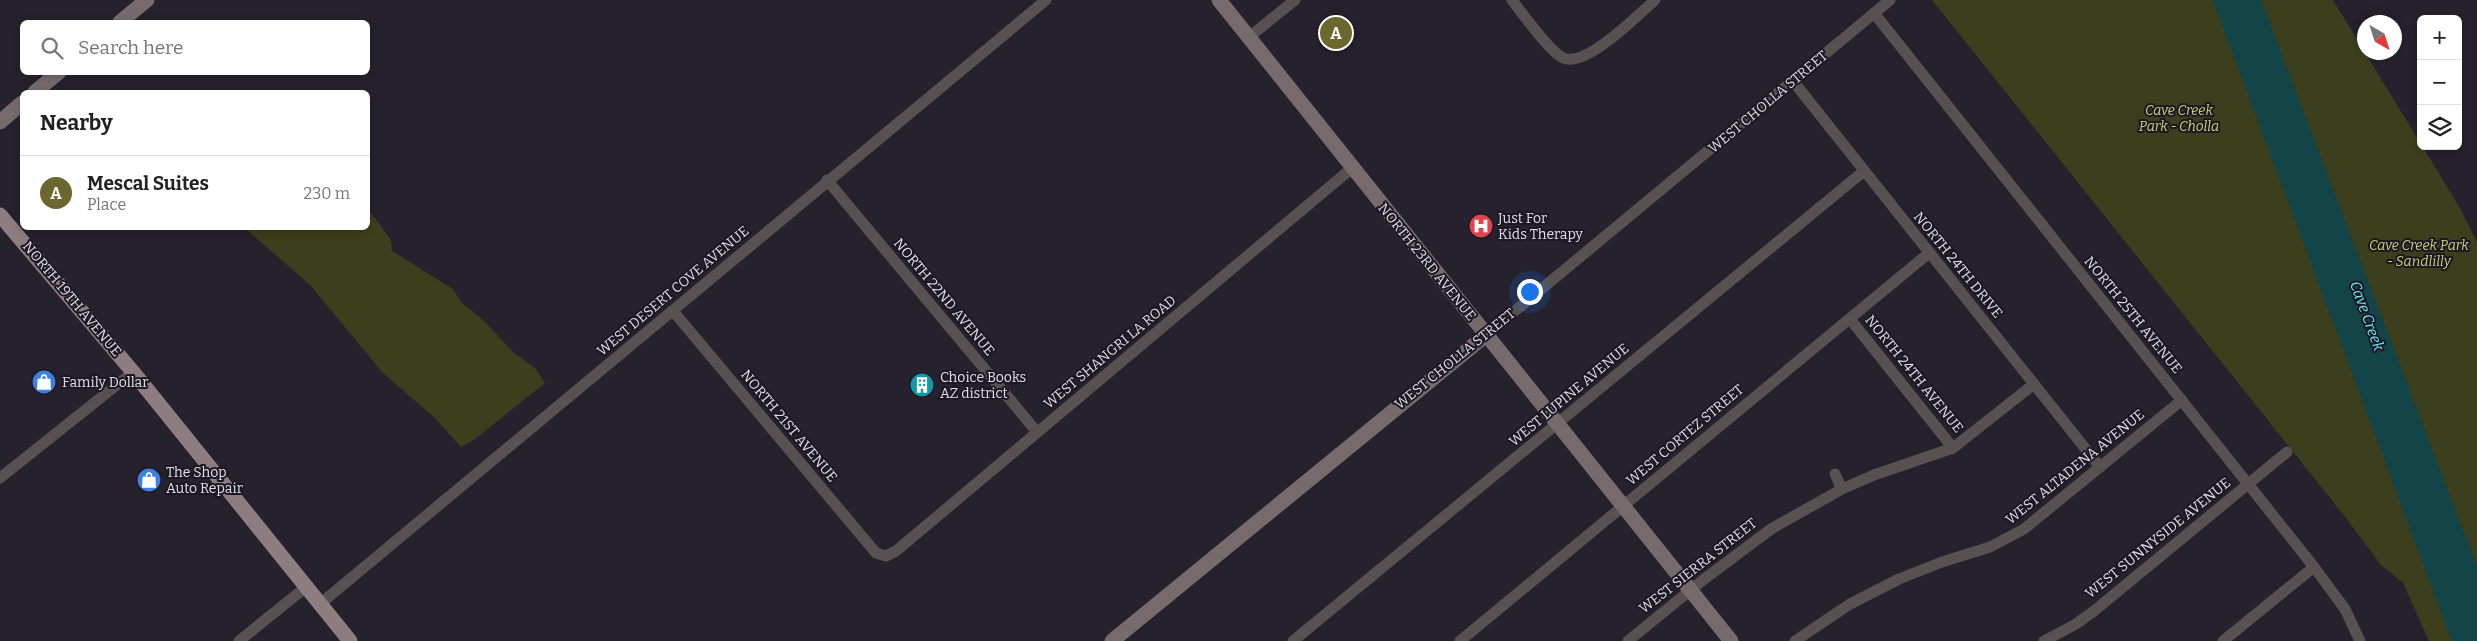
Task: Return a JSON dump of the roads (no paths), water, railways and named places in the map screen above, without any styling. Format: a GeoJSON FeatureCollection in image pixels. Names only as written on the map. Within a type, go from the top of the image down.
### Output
{"type":"FeatureCollection","features":[{"type":"Feature","properties":{"kind":"main road","name":"NORTH 19TH AVENUE"},"geometry":{"type":"LineString","coordinates":[[0,215],[133,372],[350,641]]}},
{"type":"Feature","properties":{"kind":"street"},"geometry":{"type":"LineString","coordinates":[[122,20],[146,0]]}},
{"type":"Feature","properties":{"kind":"street","name":"WEST DESERT COVE AVENUE"},"geometry":{"type":"LineString","coordinates":[[320,604],[673,311],[827,180],[1046,0]]}},
{"type":"Feature","properties":{"kind":"street","name":"NORTH 23RD AVENUE"},"geometry":{"type":"LineString","coordinates":[[1219,0],[1731,641]]}},
{"type":"Feature","properties":{"kind":"street"},"geometry":{"type":"LineString","coordinates":[[1248,38],[1295,0]]}},
{"type":"Feature","properties":{"kind":"street"},"geometry":{"type":"LineString","coordinates":[[1512,0],[1553,50],[1563,58],[1574,60],[1603,44],[1655,0]]}},
{"type":"Feature","properties":{"kind":"street","name":"WEST CHOLLA STREET"},"geometry":{"type":"LineString","coordinates":[[1112,641],[1486,335],[1890,0]]}},
{"type":"Feature","properties":{"kind":"street","name":"NORTH 25TH AVENUE"},"geometry":{"type":"LineString","coordinates":[[1874,13],[2314,567],[2345,609],[2360,641]]}},
{"type":"Feature","properties":{"kind":"street"},"geometry":{"type":"LineString","coordinates":[[37,90],[55,75]]}},
{"type":"Feature","properties":{"kind":"street","name":"NORTH 24TH DRIVE"},"geometry":{"type":"LineString","coordinates":[[1793,81],[2100,467]]}},
{"type":"Feature","properties":{"kind":"street"},"geometry":{"type":"LineString","coordinates":[[0,122],[20,105]]}},
{"type":"Feature","properties":{"kind":"street","name":"WEST SHANGRI LA ROAD"},"geometry":{"type":"LineString","coordinates":[[886,556],[896,551],[1352,168]]}},
{"type":"Feature","properties":{"kind":"street","name":"WEST LUPINE AVENUE"},"geometry":{"type":"LineString","coordinates":[[1293,641],[1864,171]]}},
{"type":"Feature","properties":{"kind":"street","name":"NORTH 22ND AVENUE"},"geometry":{"type":"LineString","coordinates":[[827,180],[1037,432]]}},
{"type":"Feature","properties":{"kind":"street","name":"WEST CORTEZ STREET"},"geometry":{"type":"LineString","coordinates":[[1460,641],[1929,252]]}},
{"type":"Feature","properties":{"kind":"street","name":"NORTH 21ST AVENUE"},"geometry":{"type":"LineString","coordinates":[[673,311],[876,553],[886,556]]}},
{"type":"Feature","properties":{"kind":"street","name":"NORTH 24TH AVENUE"},"geometry":{"type":"LineString","coordinates":[[1850,318],[1953,448]]}},
{"type":"Feature","properties":{"kind":"street"},"geometry":{"type":"LineString","coordinates":[[0,478],[133,372]]}},
{"type":"Feature","properties":{"kind":"street","name":"WEST SIERRA STREET"},"geometry":{"type":"LineString","coordinates":[[1628,641],[1690,590],[1771,529],[1842,489],[1882,472],[1953,448],[2034,384]]}},
{"type":"Feature","properties":{"kind":"street","name":"WEST ALTADENA AVENUE"},"geometry":{"type":"LineString","coordinates":[[1795,641],[1850,604],[1899,579],[2006,540],[2024,530],[2182,400]]}},
{"type":"Feature","properties":{"kind":"street","name":"WEST SUNNYSIDE AVENUE"},"geometry":{"type":"LineString","coordinates":[[2044,641],[2076,624],[2094,611],[2287,452]]}},
{"type":"Feature","properties":{"kind":"street"},"geometry":{"type":"LineString","coordinates":[[1835,474],[1842,489]]}},
{"type":"Feature","properties":{"kind":"street"},"geometry":{"type":"LineString","coordinates":[[2223,641],[2314,567]]}},
{"type":"Feature","properties":{"kind":"street"},"geometry":{"type":"LineString","coordinates":[[239,641],[306,587]]}},
{"type":"Feature","properties":{"kind":"water","name":"Cave Creek"},"geometry":{"type":"Polygon","coordinates":[[[2213,0],[2261,0],[2477,567],[2477,641],[2452,641],[2213,0]]]}},
{"type":"Feature","properties":{"kind":"place","name":"Mescal Suites"},"geometry":{"type":"Point","coordinates":[1336,33]}},
{"type":"Feature","properties":{"kind":"place","name":"Just For Kids Therapy"},"geometry":{"type":"Point","coordinates":[1481,226]}},
{"type":"Feature","properties":{"kind":"place","name":"Family Dollar"},"geometry":{"type":"Point","coordinates":[44,382]}},
{"type":"Feature","properties":{"kind":"place","name":"Choice Books AZ district"},"geometry":{"type":"Point","coordinates":[922,385]}},
{"type":"Feature","properties":{"kind":"place","name":"The Shop Auto Repair"},"geometry":{"type":"Point","coordinates":[149,480]}},
{"type":"Feature","properties":{"kind":"park label","name":"Cave Creek Park - Cholla"},"geometry":{"type":"Point","coordinates":[2179,118]}},
{"type":"Feature","properties":{"kind":"park label","name":"Cave Creek Park - Sandlilly"},"geometry":{"type":"Point","coordinates":[2419,254]}}]}
